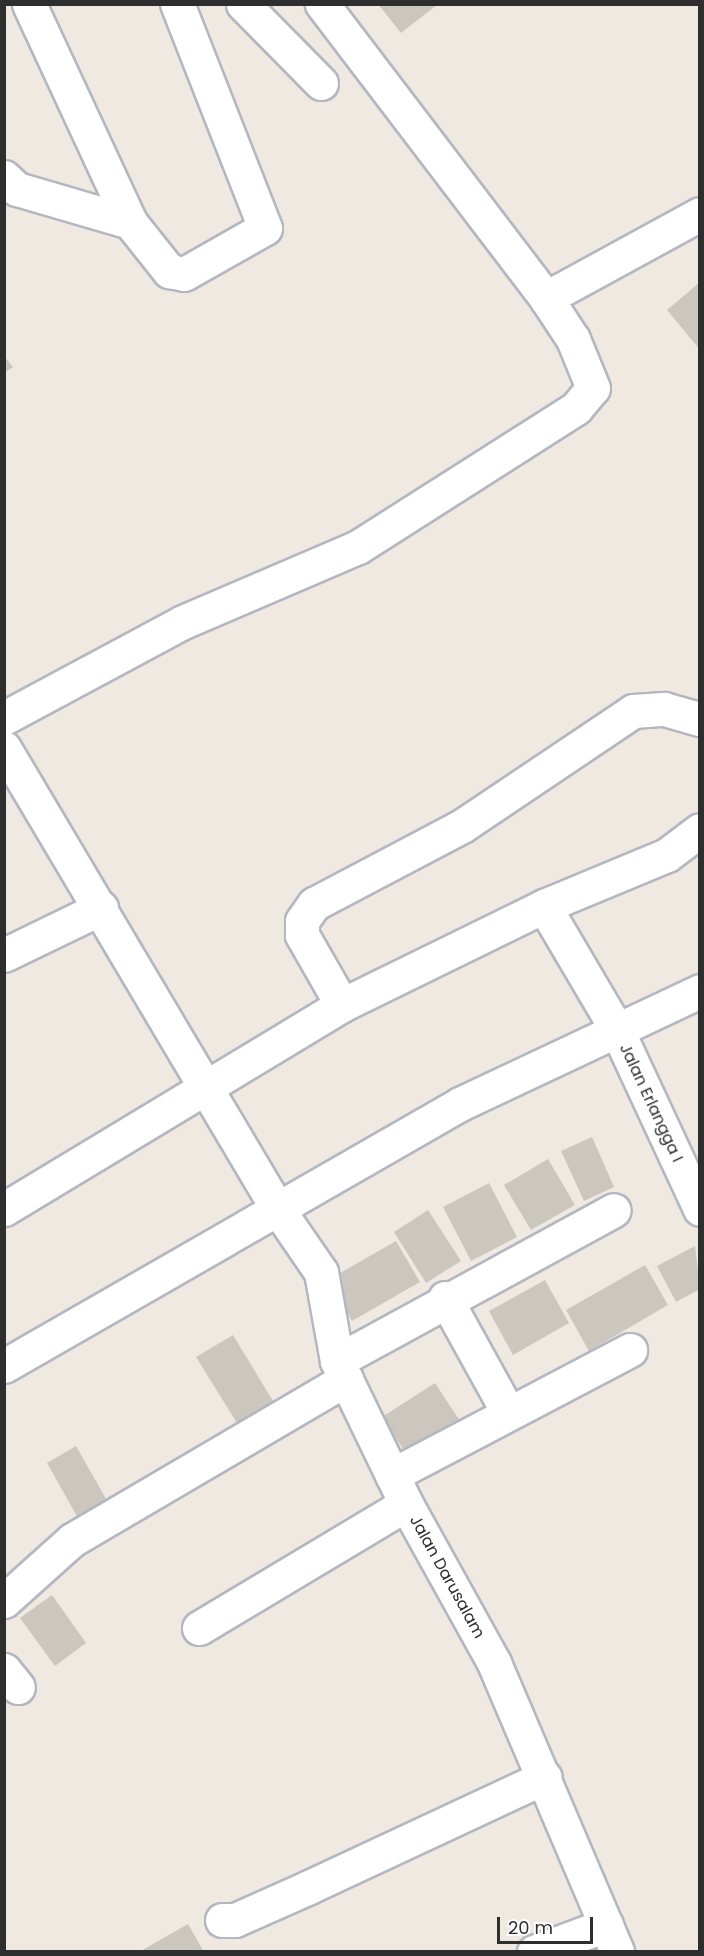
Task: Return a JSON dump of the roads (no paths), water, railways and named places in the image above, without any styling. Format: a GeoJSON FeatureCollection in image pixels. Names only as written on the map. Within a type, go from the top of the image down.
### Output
{"type":"FeatureCollection","features":[{"type":"Feature","properties":{"kind":"street"},"geometry":{"type":"LineString","coordinates":[[29,4],[130,222],[169,271],[184,273],[265,228],[177,4]]}},
{"type":"Feature","properties":{"kind":"street"},"geometry":{"type":"LineString","coordinates":[[243,4],[321,83]]}},
{"type":"Feature","properties":{"kind":"street"},"geometry":{"type":"LineString","coordinates":[[4,718],[183,622],[357,547],[576,408],[593,388],[591,375],[546,298],[322,4]]}},
{"type":"Feature","properties":{"kind":"street"},"geometry":{"type":"LineString","coordinates":[[4,177],[17,189],[130,222]]}},
{"type":"Feature","properties":{"kind":"street"},"geometry":{"type":"LineString","coordinates":[[546,298],[699,214]]}},
{"type":"Feature","properties":{"kind":"street"},"geometry":{"type":"LineString","coordinates":[[342,1005],[302,935],[302,921],[314,904],[462,826],[633,711],[664,709],[699,719]]}},
{"type":"Feature","properties":{"kind":"street","name":"Jalan Darusalam"},"geometry":{"type":"LineString","coordinates":[[4,748],[210,1088],[277,1208],[321,1272],[341,1370],[406,1504],[458,1590],[545,1777],[612,1938]]}},
{"type":"Feature","properties":{"kind":"street"},"geometry":{"type":"LineString","coordinates":[[4,1209],[210,1088],[342,1005],[544,906],[667,855],[699,830]]}},
{"type":"Feature","properties":{"kind":"street","name":"Jalan Erlangga I"},"geometry":{"type":"LineString","coordinates":[[544,906],[617,1030],[699,1209]]}},
{"type":"Feature","properties":{"kind":"street"},"geometry":{"type":"LineString","coordinates":[[4,955],[101,908]]}},
{"type":"Feature","properties":{"kind":"street"},"geometry":{"type":"LineString","coordinates":[[4,1366],[460,1104],[699,991]]}},
{"type":"Feature","properties":{"kind":"street"},"geometry":{"type":"LineString","coordinates":[[4,1601],[72,1540],[341,1370],[445,1298],[614,1210]]}},
{"type":"Feature","properties":{"kind":"street"},"geometry":{"type":"LineString","coordinates":[[445,1298],[508,1412]]}},
{"type":"Feature","properties":{"kind":"street"},"geometry":{"type":"LineString","coordinates":[[392,1475],[508,1412],[630,1350]]}},
{"type":"Feature","properties":{"kind":"street"},"geometry":{"type":"LineString","coordinates":[[199,1628],[406,1504]]}},
{"type":"Feature","properties":{"kind":"street"},"geometry":{"type":"LineString","coordinates":[[222,1920],[235,1920],[545,1777]]}},
{"type":"Feature","properties":{"kind":"street"},"geometry":{"type":"LineString","coordinates":[[534,1952],[612,1938]]}}]}
